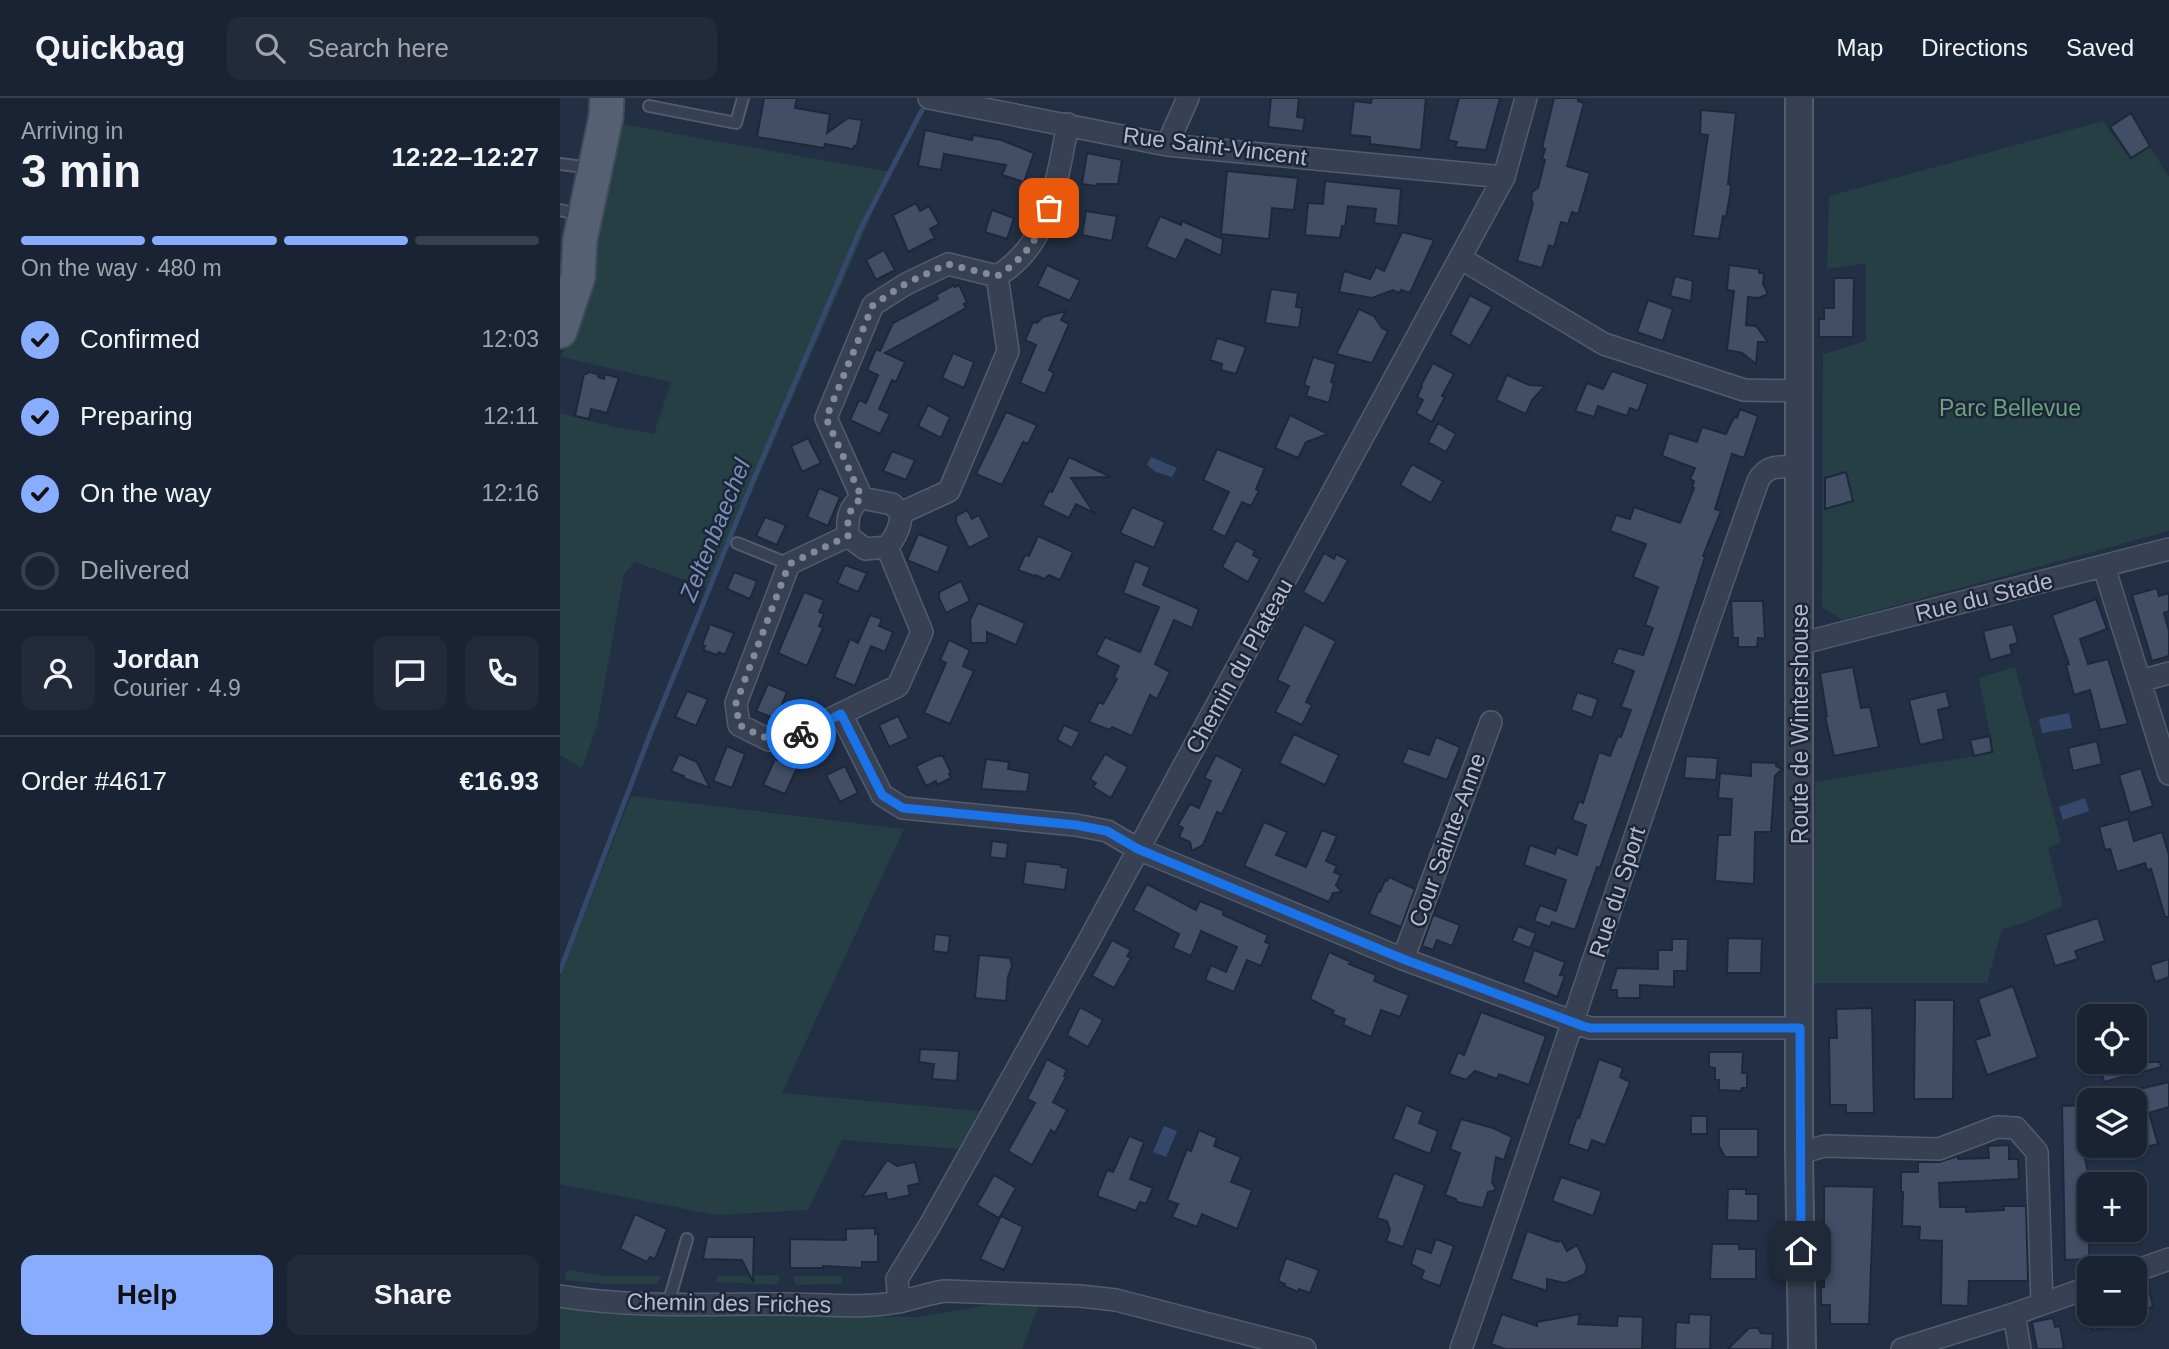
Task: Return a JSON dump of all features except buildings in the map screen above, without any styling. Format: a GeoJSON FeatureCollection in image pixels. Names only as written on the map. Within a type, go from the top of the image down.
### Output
{"type":"FeatureCollection","features":[{"type":"Feature","properties":{"kind":"main road"},"geometry":{"type":"LineString","coordinates":[[560,331],[578,277],[572,213],[594,168],[606,117],[607,98]]}},
{"type":"Feature","properties":{"kind":"street","name":"Rue Saint-Vincent"},"geometry":{"type":"LineString","coordinates":[[929,98],[1167,145],[1504,177]]}},
{"type":"Feature","properties":{"kind":"street"},"geometry":{"type":"LineString","coordinates":[[1167,145],[1188,98]]}},
{"type":"Feature","properties":{"kind":"street","name":"Chemin du Plateau"},"geometry":{"type":"LineString","coordinates":[[899,1302],[917,1278],[923,1242],[930,1225],[1316,525],[1504,177],[1525,98]]}},
{"type":"Feature","properties":{"kind":"street","name":"Route de Wintershouse"},"geometry":{"type":"LineString","coordinates":[[1799,98],[1799,1153],[1802,1349]]}},
{"type":"Feature","properties":{"kind":"street"},"geometry":{"type":"LineString","coordinates":[[862,498],[826,418],[873,305],[905,284],[947,264],[997,276],[1013,267],[1043,228],[1055,188],[1068,124]]}},
{"type":"Feature","properties":{"kind":"street"},"geometry":{"type":"LineString","coordinates":[[1460,258],[1604,344],[1744,390],[1800,391]]}},
{"type":"Feature","properties":{"kind":"street"},"geometry":{"type":"LineString","coordinates":[[901,513],[948,491],[1008,351],[997,276]]}},
{"type":"Feature","properties":{"kind":"street","name":"Rue du Sport"},"geometry":{"type":"LineString","coordinates":[[1461,1349],[1574,1023],[1692,666],[1758,481],[1762,473],[1770,467],[1800,467]]}},
{"type":"Feature","properties":{"kind":"street"},"geometry":{"type":"LineString","coordinates":[[862,498],[892,504],[901,513],[901,523],[894,540],[887,547],[878,550],[865,549],[848,536],[847,520],[853,504],[862,498]]}},
{"type":"Feature","properties":{"kind":"street"},"geometry":{"type":"LineString","coordinates":[[848,536],[789,564],[736,703],[739,725],[769,740],[788,740],[898,686],[922,632],[887,547]]}},
{"type":"Feature","properties":{"kind":"street","name":"Rue du Stade"},"geometry":{"type":"LineString","coordinates":[[1799,644],[2169,550]]}},
{"type":"Feature","properties":{"kind":"street"},"geometry":{"type":"LineString","coordinates":[[2104,567],[2169,774]]}},
{"type":"Feature","properties":{"kind":"street"},"geometry":{"type":"LineString","coordinates":[[2140,681],[2169,673]]}},
{"type":"Feature","properties":{"kind":"street"},"geometry":{"type":"LineString","coordinates":[[841,714],[882,795],[903,808],[1076,825],[1107,831],[1138,849],[1403,959],[1590,1028],[1800,1028]]}},
{"type":"Feature","properties":{"kind":"street","name":"Cour Sainte-Anne"},"geometry":{"type":"LineString","coordinates":[[1403,959],[1491,722]]}},
{"type":"Feature","properties":{"kind":"street"},"geometry":{"type":"LineString","coordinates":[[1799,1153],[1825,1146],[1939,1149],[1997,1127],[2016,1128],[2037,1152],[2042,1304]]}},
{"type":"Feature","properties":{"kind":"street"},"geometry":{"type":"LineString","coordinates":[[2147,1267],[2169,1259]]}},
{"type":"Feature","properties":{"kind":"street"},"geometry":{"type":"LineString","coordinates":[[1902,1349],[2077,1292]]}},
{"type":"Feature","properties":{"kind":"street","name":"Chemin des Friches"},"geometry":{"type":"LineString","coordinates":[[560,1296],[592,1301],[668,1304],[899,1302],[927,1307],[1014,1294],[1080,1296],[1116,1300],[1305,1349]]}},
{"type":"Feature","properties":{"kind":"street"},"geometry":{"type":"LineString","coordinates":[[2014,1314],[2020,1349]]}},
{"type":"Feature","properties":{"kind":"lane"},"geometry":{"type":"LineString","coordinates":[[649,106],[736,124],[743,98]]}},
{"type":"Feature","properties":{"kind":"lane"},"geometry":{"type":"LineString","coordinates":[[560,164],[594,168]]}},
{"type":"Feature","properties":{"kind":"lane"},"geometry":{"type":"LineString","coordinates":[[737,543],[789,564]]}},
{"type":"Feature","properties":{"kind":"lane"},"geometry":{"type":"LineString","coordinates":[[668,1304],[687,1239]]}},
{"type":"Feature","properties":{"kind":"green space","name":"Parc Bellevue"},"geometry":{"type":"Polygon","coordinates":[[[2103,121],[2131,160],[2150,147],[2169,177],[2169,531],[1842,620],[1822,607],[1823,354],[1866,341],[1866,263],[1827,269],[1829,196],[2103,121]]]}},
{"type":"Feature","properties":{"kind":"green space"},"geometry":{"type":"Polygon","coordinates":[[[621,124],[890,172],[710,589],[635,562],[624,574],[597,726],[582,768],[560,755],[560,413],[654,434],[671,382],[561,357],[571,335],[612,152],[621,124]]]}},
{"type":"Feature","properties":{"kind":"green space"},"geometry":{"type":"Polygon","coordinates":[[[2015,667],[2061,842],[2048,848],[2063,906],[2002,929],[1987,983],[1813,983],[1815,782],[1994,753],[1979,678],[2015,667]]]}},
{"type":"Feature","properties":{"kind":"green space"},"geometry":{"type":"Polygon","coordinates":[[[631,796],[904,829],[782,1093],[979,1111],[959,1149],[842,1140],[808,1210],[716,1215],[560,1184],[560,977],[631,796]]]}},
{"type":"Feature","properties":{"kind":"green space"},"geometry":{"type":"Polygon","coordinates":[[[567,1270],[603,1276],[662,1276],[657,1284],[606,1284],[565,1280],[567,1270]]]}},
{"type":"Feature","properties":{"kind":"green space"},"geometry":{"type":"Polygon","coordinates":[[[779,1275],[779,1282],[774,1285],[717,1282],[717,1276],[779,1275]]]}},
{"type":"Feature","properties":{"kind":"green space"},"geometry":{"type":"Polygon","coordinates":[[[794,1276],[842,1276],[842,1283],[798,1285],[794,1283],[794,1276]]]}},
{"type":"Feature","properties":{"kind":"green space"},"geometry":{"type":"Polygon","coordinates":[[[992,1304],[1039,1305],[1022,1349],[560,1349],[560,1307],[594,1312],[918,1317],[992,1304]]]}},
{"type":"Feature","properties":{"kind":"water"},"geometry":{"type":"Polygon","coordinates":[[[1151,457],[1177,468],[1172,477],[1156,472],[1147,465],[1151,457]]]}},
{"type":"Feature","properties":{"kind":"water"},"geometry":{"type":"Polygon","coordinates":[[[2069,713],[2072,728],[2042,733],[2039,719],[2069,713]]]}},
{"type":"Feature","properties":{"kind":"water"},"geometry":{"type":"Polygon","coordinates":[[[2085,798],[2089,811],[2063,820],[2059,807],[2085,798]]]}},
{"type":"Feature","properties":{"kind":"water"},"geometry":{"type":"Polygon","coordinates":[[[1164,1126],[1177,1131],[1166,1157],[1153,1152],[1164,1126]]]}},
{"type":"Feature","properties":{"kind":"waterway","name":"Zeltenbaechel"},"geometry":{"type":"LineString","coordinates":[[560,971],[651,732],[753,481],[860,230],[922,110]]}},
{"type":"Feature","properties":{"kind":"way so far"},"geometry":{"type":"LineString","coordinates":[[801,734],[788,740],[769,740],[739,725],[736,703],[789,564],[848,536],[847,520],[853,504],[862,498],[826,418],[873,305],[905,284],[947,264],[997,276],[1013,267],[1043,228],[1049,208]]}},
{"type":"Feature","properties":{"kind":"route"},"geometry":{"type":"LineString","coordinates":[[801,734],[841,714],[882,795],[903,808],[1076,825],[1107,831],[1138,849],[1403,959],[1583,1026],[1800,1028],[1801,1251]]}}]}
